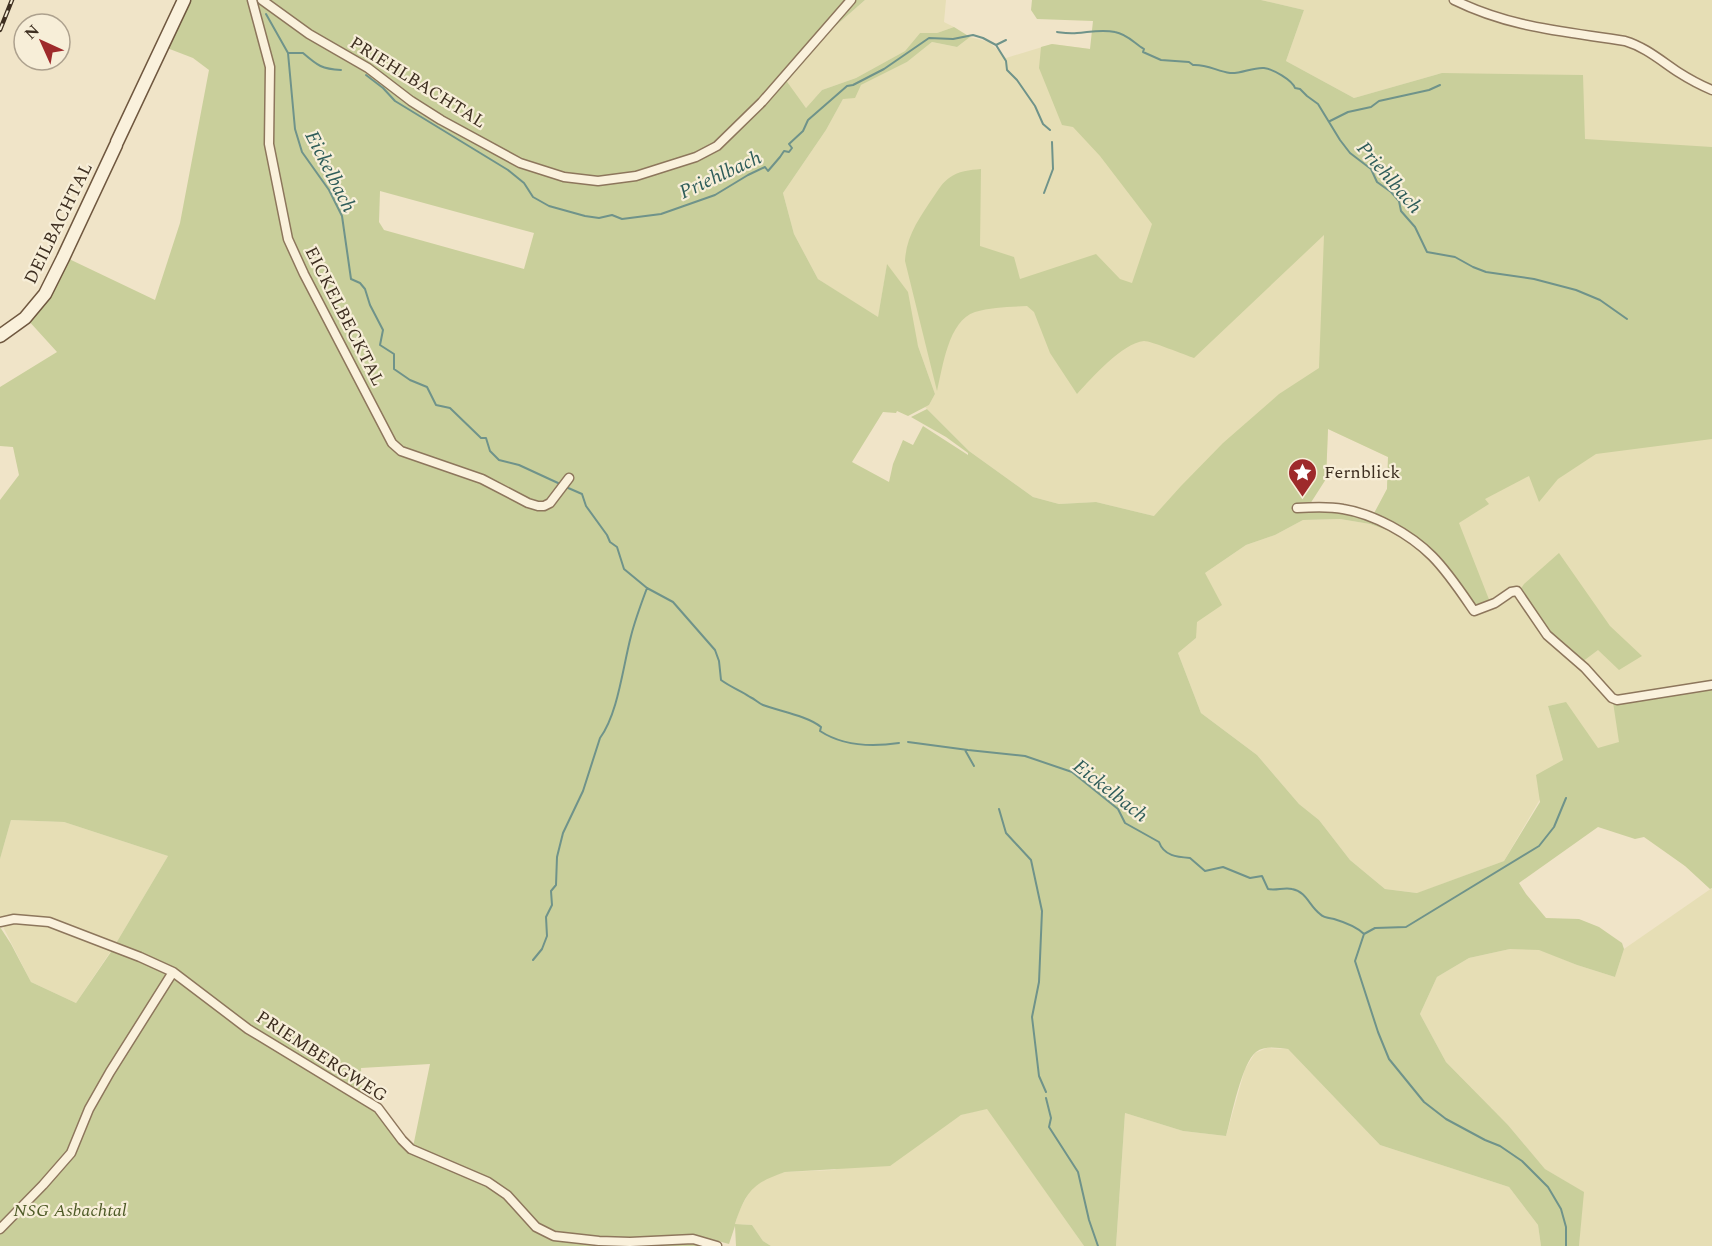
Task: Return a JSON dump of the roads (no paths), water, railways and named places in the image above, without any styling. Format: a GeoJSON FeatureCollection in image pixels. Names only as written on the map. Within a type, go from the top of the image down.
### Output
{"type":"FeatureCollection","features":[{"type":"Feature","properties":{"kind":"street","name":"DEILBACHTAL"},"geometry":{"type":"LineString","coordinates":[[0,336],[25,318],[45,294],[184,0]]}},
{"type":"Feature","properties":{"kind":"street","name":"EICKELBECKTAL"},"geometry":{"type":"LineString","coordinates":[[252,0],[270,67],[269,144],[288,238],[392,443],[401,451],[482,478],[538,506],[550,503],[569,478]]}},
{"type":"Feature","properties":{"kind":"street","name":"PRIEHLBACHTAL"},"geometry":{"type":"LineString","coordinates":[[262,0],[309,33],[368,68],[441,120],[520,163],[561,176],[598,181],[625,178],[679,163],[708,152],[726,139],[851,0]]}},
{"type":"Feature","properties":{"kind":"street"},"geometry":{"type":"LineString","coordinates":[[1454,0],[1488,15],[1515,23],[1637,44],[1679,73],[1712,90]]}},
{"type":"Feature","properties":{"kind":"street"},"geometry":{"type":"LineString","coordinates":[[1297,508],[1333,508],[1355,511],[1409,537],[1442,567],[1474,611],[1517,591],[1547,635],[1585,668],[1612,698],[1617,700],[1712,685]]}},
{"type":"Feature","properties":{"kind":"street","name":"PRIEMBERGWEG"},"geometry":{"type":"LineString","coordinates":[[0,922],[14,919],[49,922],[173,972],[239,1022],[378,1108],[411,1149],[498,1188],[536,1227],[545,1232],[554,1236],[599,1241],[651,1242],[693,1239],[717,1246]]}},
{"type":"Feature","properties":{"kind":"street"},"geometry":{"type":"LineString","coordinates":[[0,1229],[71,1153],[89,1108],[173,972]]}},
{"type":"Feature","properties":{"kind":"waterway","name":"Eickelbach"},"geometry":{"type":"LineString","coordinates":[[266,14],[288,53],[295,129],[302,152],[329,190],[342,216],[351,279],[360,283],[365,289],[370,305],[383,330],[380,345],[394,354],[394,369],[410,380],[427,387],[436,405],[450,408],[481,438],[486,438],[490,451],[499,460],[519,465],[558,483]]}},
{"type":"Feature","properties":{"kind":"waterway","name":"Priehlbach"},"geometry":{"type":"LineString","coordinates":[[1057,32],[1115,32],[1130,39],[1144,49],[1143,52],[1161,60],[1189,62],[1193,65],[1230,73],[1260,68],[1277,73],[1318,104],[1350,153],[1371,169],[1377,182],[1399,201],[1401,211],[1415,227],[1427,252],[1455,257],[1486,272],[1534,279],[1576,290],[1600,300],[1627,319]]}},
{"type":"Feature","properties":{"kind":"waterway","name":"Priehlbach"},"geometry":{"type":"LineString","coordinates":[[366,75],[395,101],[508,170],[524,183],[533,197],[549,206],[585,216],[599,218],[612,215],[622,219],[661,214],[715,195],[765,167],[768,171],[784,151],[789,152],[792,148],[789,144],[803,131],[808,120],[847,86],[884,69],[929,38],[953,39],[973,35],[996,45],[1006,40]]}},
{"type":"Feature","properties":{"kind":"waterway"},"geometry":{"type":"LineString","coordinates":[[996,45],[1006,61],[1007,70],[1017,80],[1035,106],[1043,124],[1050,130]]}},
{"type":"Feature","properties":{"kind":"waterway","name":"Priehlbach"},"geometry":{"type":"LineString","coordinates":[[289,53],[303,53],[320,66],[341,70]]}},
{"type":"Feature","properties":{"kind":"waterway"},"geometry":{"type":"LineString","coordinates":[[1330,121],[1348,112],[1371,107],[1379,101],[1429,90],[1440,85]]}},
{"type":"Feature","properties":{"kind":"waterway"},"geometry":{"type":"LineString","coordinates":[[1044,193],[1053,169],[1052,142]]}},
{"type":"Feature","properties":{"kind":"waterway","name":"Eickelbach"},"geometry":{"type":"LineString","coordinates":[[566,487],[582,494],[586,506],[610,542],[617,547],[624,569],[647,588],[673,602],[715,650],[721,680],[763,705],[815,723],[821,727],[820,731],[838,740],[869,745],[899,743]]}},
{"type":"Feature","properties":{"kind":"waterway"},"geometry":{"type":"LineString","coordinates":[[533,960],[542,949],[547,936],[546,917],[552,905],[551,891],[556,885],[557,857],[563,833],[583,791],[600,738],[611,716],[638,612],[647,588]]}},
{"type":"Feature","properties":{"kind":"waterway","name":"Eickelbach"},"geometry":{"type":"LineString","coordinates":[[908,742],[1025,756],[1072,772],[1118,809],[1125,823],[1159,842],[1168,853],[1190,858],[1205,871],[1223,867],[1250,878],[1262,876],[1268,889],[1297,891],[1305,896],[1316,911],[1323,916],[1350,925],[1364,934],[1375,928],[1406,927],[1539,846],[1554,827],[1566,798]]}},
{"type":"Feature","properties":{"kind":"waterway"},"geometry":{"type":"LineString","coordinates":[[965,750],[974,766]]}},
{"type":"Feature","properties":{"kind":"waterway"},"geometry":{"type":"LineString","coordinates":[[999,809],[1006,833],[1031,860],[1042,911],[1039,982],[1032,1017],[1039,1076],[1046,1092]]}},
{"type":"Feature","properties":{"kind":"waterway"},"geometry":{"type":"LineString","coordinates":[[1364,934],[1355,961],[1389,1059],[1424,1102],[1446,1119],[1500,1146],[1522,1161],[1548,1187],[1561,1209],[1566,1227],[1566,1246]]}},
{"type":"Feature","properties":{"kind":"waterway"},"geometry":{"type":"LineString","coordinates":[[1046,1098],[1051,1118],[1049,1127],[1078,1172],[1089,1220],[1098,1246]]}},
{"type":"Feature","properties":{"kind":"railway"},"geometry":{"type":"LineString","coordinates":[[0,30],[12,0]]}},
{"type":"Feature","properties":{"kind":"place","name":"Fernblick"},"geometry":{"type":"Point","coordinates":[1303,498]}},
{"type":"Feature","properties":{"kind":"park label","name":"NSG Asbachtal"},"geometry":{"type":"Point","coordinates":[70,1210]}}]}
